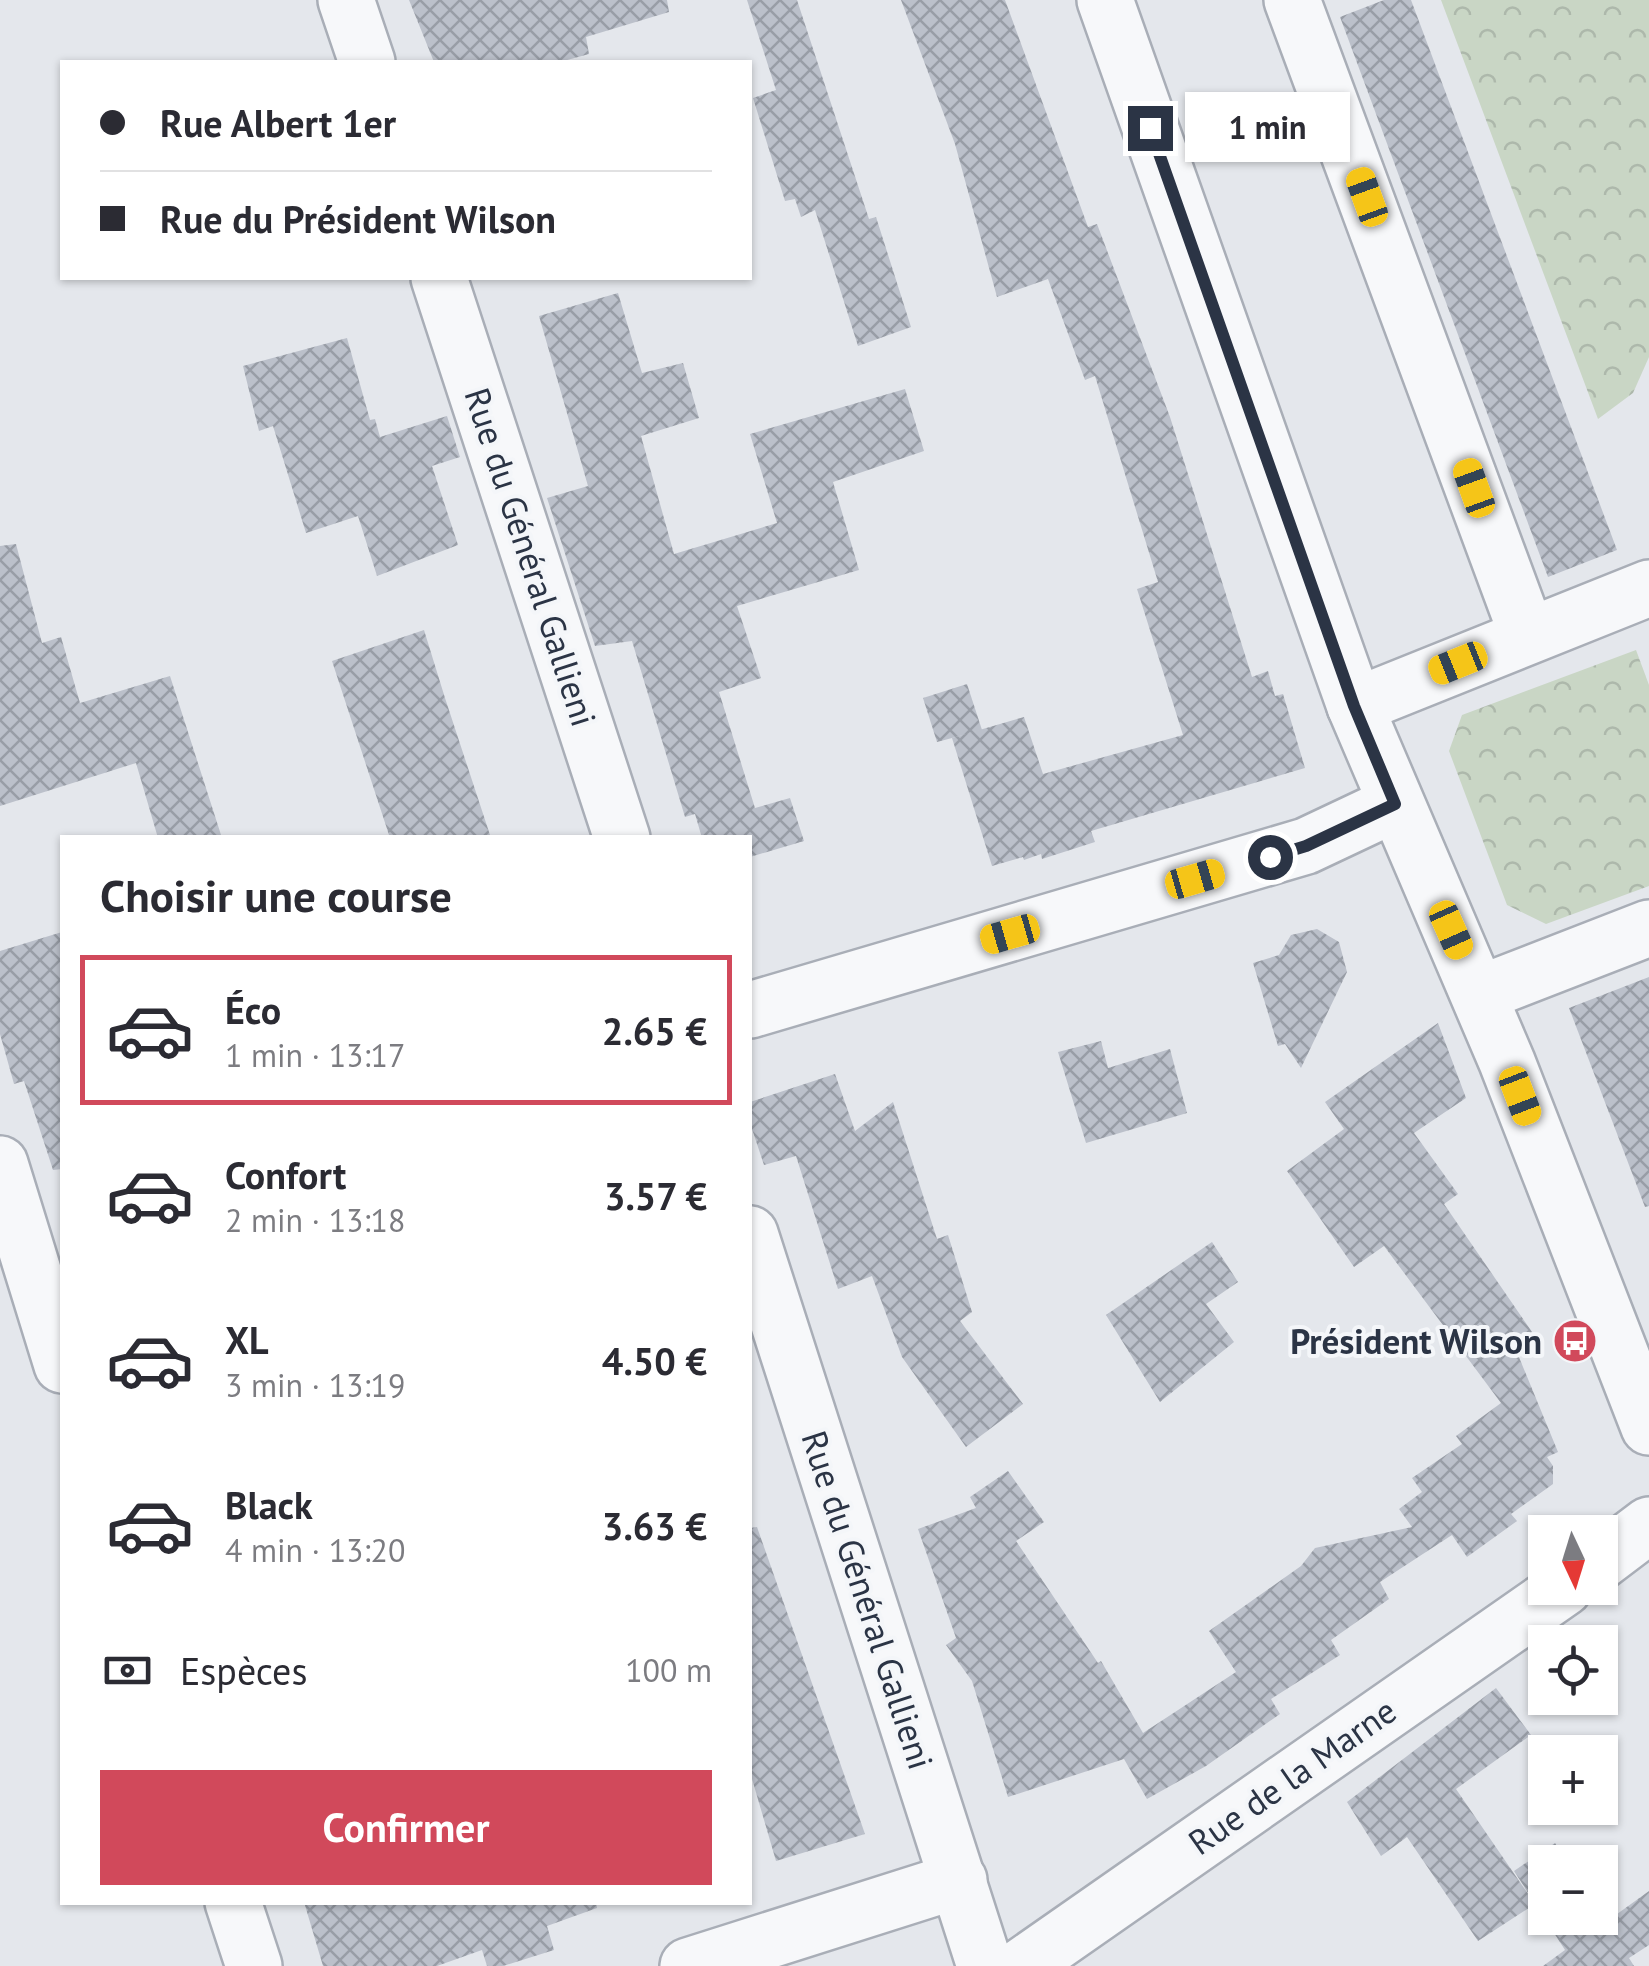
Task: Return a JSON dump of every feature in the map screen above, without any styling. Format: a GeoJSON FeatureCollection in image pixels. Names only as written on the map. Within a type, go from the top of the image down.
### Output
{"type":"FeatureCollection","features":[{"type":"Feature","properties":{"kind":"street"},"geometry":{"type":"LineString","coordinates":[[346,0],[366,60]]}},
{"type":"Feature","properties":{"kind":"street"},"geometry":{"type":"LineString","coordinates":[[1292,0],[1526,634]]}},
{"type":"Feature","properties":{"kind":"street"},"geometry":{"type":"LineString","coordinates":[[1121,6],[1354,706],[1479,994],[1649,1427]]}},
{"type":"Feature","properties":{"kind":"street","name":"Rue du Général Gallieni"},"geometry":{"type":"LineString","coordinates":[[439,280],[621,835]]}},
{"type":"Feature","properties":{"kind":"street"},"geometry":{"type":"LineString","coordinates":[[1354,706],[1649,588]]}},
{"type":"Feature","properties":{"kind":"street"},"geometry":{"type":"LineString","coordinates":[[752,1009],[1306,846],[1395,804]]}},
{"type":"Feature","properties":{"kind":"street"},"geometry":{"type":"LineString","coordinates":[[1479,994],[1649,928]]}},
{"type":"Feature","properties":{"kind":"street"},"geometry":{"type":"LineString","coordinates":[[0,1164],[27,1227],[60,1356]]}},
{"type":"Feature","properties":{"kind":"street","name":"Rue du Général Gallieni"},"geometry":{"type":"LineString","coordinates":[[752,1240],[985,1966]]}},
{"type":"Feature","properties":{"kind":"street"},"geometry":{"type":"LineString","coordinates":[[1618,1548],[1649,1525]]}},
{"type":"Feature","properties":{"kind":"street","name":"Rue de la Marne"},"geometry":{"type":"LineString","coordinates":[[1022,1966],[1540,1605]]}},
{"type":"Feature","properties":{"kind":"street"},"geometry":{"type":"LineString","coordinates":[[688,1966],[959,1880]]}},
{"type":"Feature","properties":{"kind":"street"},"geometry":{"type":"LineString","coordinates":[[234,1905],[254,1966]]}},
{"type":"Feature","properties":{"kind":"green space"},"geometry":{"type":"Polygon","coordinates":[[[1441,0],[1649,0],[1649,357],[1633,393],[1598,419],[1441,0]]]}},
{"type":"Feature","properties":{"kind":"green space"},"geometry":{"type":"Polygon","coordinates":[[[1636,650],[1649,685],[1649,886],[1546,924],[1507,905],[1449,751],[1462,715],[1636,650]]]}},
{"type":"Feature","properties":{"kind":"building"},"geometry":{"type":"Polygon","coordinates":[[[409,0],[667,0],[669,12],[586,37],[589,54],[567,60],[433,60],[409,0]]]}},
{"type":"Feature","properties":{"kind":"building"},"geometry":{"type":"Polygon","coordinates":[[[747,0],[797,0],[869,219],[876,217],[911,327],[858,346],[815,210],[801,217],[795,199],[785,201],[753,98],[776,90],[747,0]]]}},
{"type":"Feature","properties":{"kind":"building"},"geometry":{"type":"Polygon","coordinates":[[[901,0],[1005,0],[1088,227],[1097,224],[1170,417],[1252,677],[1268,671],[1275,696],[1283,694],[1305,768],[1091,831],[1095,842],[1042,859],[1041,854],[992,866],[952,738],[1024,717],[1043,774],[1183,735],[1137,589],[1158,582],[1095,376],[1085,380],[1048,279],[997,297],[955,144],[901,0]]]}},
{"type":"Feature","properties":{"kind":"building"},"geometry":{"type":"Polygon","coordinates":[[[1384,0],[1411,0],[1617,550],[1548,577],[1340,17],[1384,0]]]}},
{"type":"Feature","properties":{"kind":"building"},"geometry":{"type":"Polygon","coordinates":[[[618,293],[642,373],[683,363],[699,418],[641,436],[674,554],[777,523],[750,434],[905,389],[924,451],[833,482],[859,570],[737,606],[761,678],[719,692],[755,808],[790,798],[804,841],[752,856],[752,835],[701,835],[695,814],[685,817],[632,641],[595,646],[547,498],[588,486],[539,316],[618,293]]]}},
{"type":"Feature","properties":{"kind":"building"},"geometry":{"type":"Polygon","coordinates":[[[347,338],[370,420],[375,419],[380,437],[447,416],[460,457],[432,466],[458,545],[377,576],[358,516],[306,533],[273,426],[259,431],[243,366],[347,338]]]}},
{"type":"Feature","properties":{"kind":"building"},"geometry":{"type":"Polygon","coordinates":[[[16,544],[42,643],[61,637],[80,703],[170,676],[221,835],[157,835],[136,763],[0,806],[0,546],[16,544]]]}},
{"type":"Feature","properties":{"kind":"building"},"geometry":{"type":"Polygon","coordinates":[[[424,630],[490,835],[389,835],[332,661],[424,630]]]}},
{"type":"Feature","properties":{"kind":"building"},"geometry":{"type":"Polygon","coordinates":[[[967,684],[982,730],[937,742],[923,698],[967,684]]]}},
{"type":"Feature","properties":{"kind":"building"},"geometry":{"type":"Polygon","coordinates":[[[1317,929],[1339,942],[1347,972],[1301,1068],[1285,1044],[1278,1046],[1253,963],[1279,955],[1291,935],[1317,929]]]}},
{"type":"Feature","properties":{"kind":"building"},"geometry":{"type":"Polygon","coordinates":[[[60,933],[60,1169],[53,1170],[24,1081],[14,1084],[0,1034],[0,951],[60,933]]]}},
{"type":"Feature","properties":{"kind":"building"},"geometry":{"type":"Polygon","coordinates":[[[1649,977],[1649,1206],[1645,1207],[1569,1008],[1649,977]]]}},
{"type":"Feature","properties":{"kind":"building"},"geometry":{"type":"Polygon","coordinates":[[[1438,1023],[1466,1098],[1414,1133],[1458,1194],[1444,1204],[1532,1332],[1514,1345],[1558,1452],[1547,1457],[1553,1466],[1553,1484],[1511,1514],[1517,1521],[1467,1557],[1452,1535],[1380,1582],[1389,1599],[1331,1640],[1340,1655],[1271,1699],[1280,1714],[1206,1766],[1147,1799],[1124,1759],[1008,1797],[972,1681],[946,1645],[956,1638],[918,1529],[976,1508],[970,1497],[1008,1471],[1044,1522],[1016,1541],[1098,1663],[1101,1661],[1143,1733],[1236,1672],[1209,1631],[1301,1566],[1315,1548],[1412,1527],[1399,1509],[1422,1492],[1412,1478],[1462,1444],[1456,1436],[1501,1403],[1384,1246],[1354,1267],[1287,1171],[1344,1129],[1325,1102],[1438,1023]]]}},
{"type":"Feature","properties":{"kind":"building"},"geometry":{"type":"Polygon","coordinates":[[[1101,1041],[1108,1068],[1170,1049],[1187,1113],[1086,1143],[1058,1052],[1101,1041]]]}},
{"type":"Feature","properties":{"kind":"building"},"geometry":{"type":"Polygon","coordinates":[[[835,1074],[855,1131],[893,1102],[937,1239],[948,1235],[972,1312],[960,1321],[1023,1404],[966,1447],[902,1357],[872,1276],[838,1289],[796,1156],[764,1165],[752,1129],[752,1101],[835,1074]]]}},
{"type":"Feature","properties":{"kind":"building"},"geometry":{"type":"Polygon","coordinates":[[[1212,1242],[1238,1282],[1206,1304],[1234,1342],[1160,1402],[1106,1315],[1212,1242]]]}},
{"type":"Feature","properties":{"kind":"building"},"geometry":{"type":"Polygon","coordinates":[[[757,1527],[865,1834],[776,1861],[752,1779],[752,1528],[757,1527]]]}},
{"type":"Feature","properties":{"kind":"building"},"geometry":{"type":"Polygon","coordinates":[[[1496,1688],[1531,1735],[1456,1789],[1528,1894],[1528,1909],[1478,1941],[1407,1837],[1381,1856],[1347,1802],[1496,1688]]]}},
{"type":"Feature","properties":{"kind":"building"},"geometry":{"type":"Polygon","coordinates":[[[1528,1861],[1528,1893],[1514,1871],[1528,1861]]]}},
{"type":"Feature","properties":{"kind":"building"},"geometry":{"type":"Polygon","coordinates":[[[1649,1891],[1649,1945],[1629,1958],[1634,1966],[1543,1966],[1565,1950],[1555,1935],[1618,1935],[1618,1913],[1649,1891]]]}},
{"type":"Feature","properties":{"kind":"building"},"geometry":{"type":"Polygon","coordinates":[[[305,1905],[596,1905],[547,1926],[554,1950],[503,1966],[487,1966],[482,1950],[437,1966],[323,1966],[305,1905]]]}},
{"type":"Feature","properties":{"kind":"place","name":"Président Wilson"},"geometry":{"type":"Point","coordinates":[1575,1341]}},
{"type":"Feature","properties":{"kind":"route"},"geometry":{"type":"LineString","coordinates":[[1150,128],[1354,706],[1395,804],[1306,846],[1270,857]]}}]}
